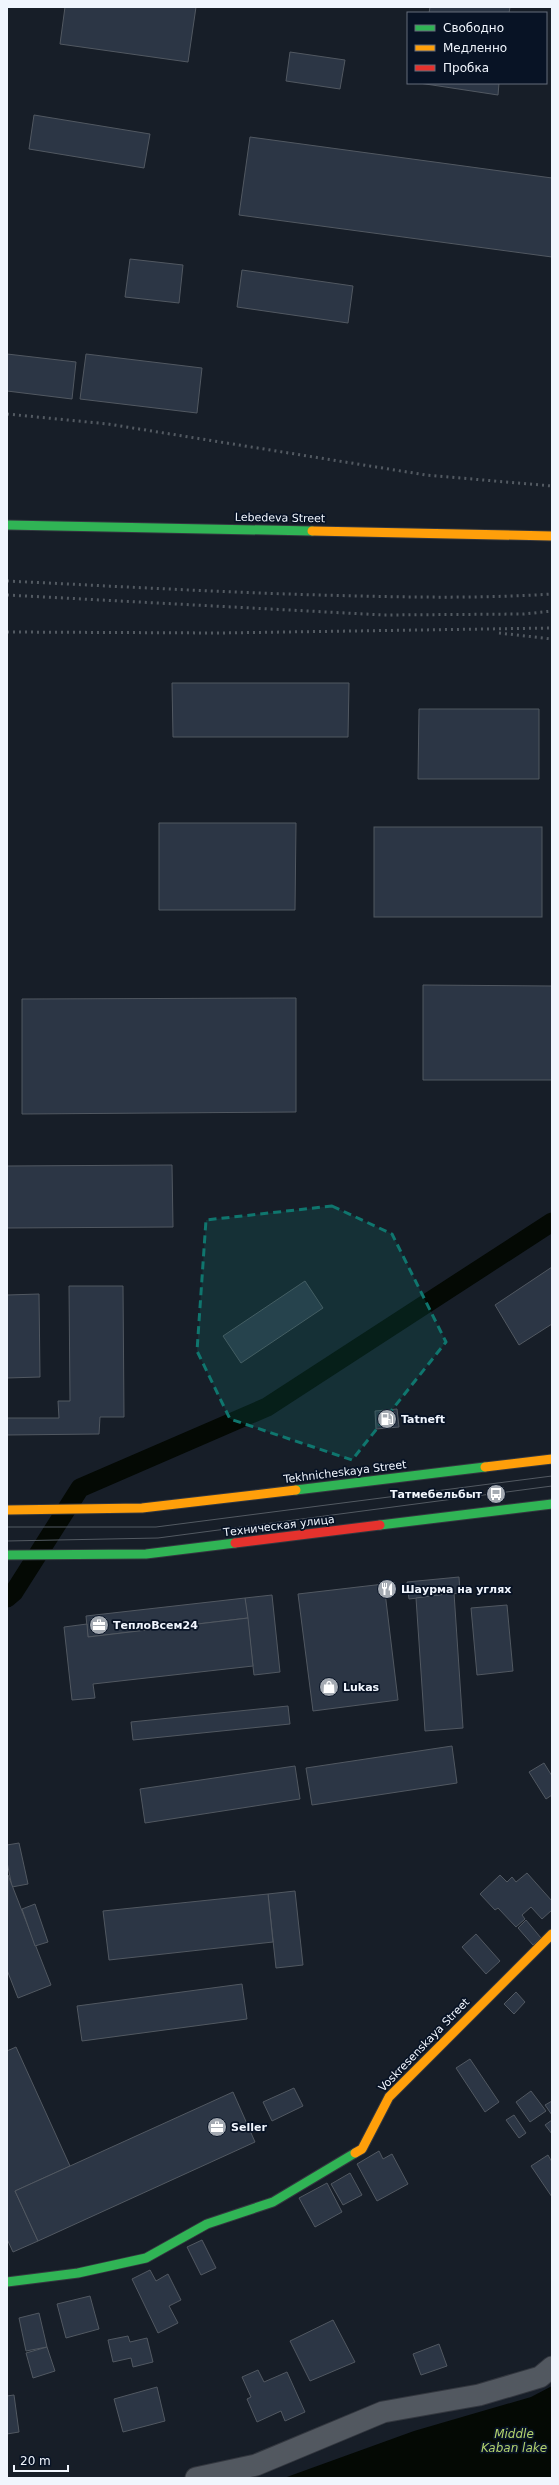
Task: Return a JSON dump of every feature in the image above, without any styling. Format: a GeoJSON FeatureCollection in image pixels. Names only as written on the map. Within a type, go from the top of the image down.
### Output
{"type":"FeatureCollection","features":[{"type":"Feature","properties":{"kind":"street","name":"Lebedeva Street"},"geometry":{"type":"LineString","coordinates":[[7,525],[552,536]]}},
{"type":"Feature","properties":{"kind":"street","name":"Tekhnicheskaya Street"},"geometry":{"type":"LineString","coordinates":[[7,1510],[142,1508],[552,1459]]}},
{"type":"Feature","properties":{"kind":"street","name":"Техническая улица"},"geometry":{"type":"LineString","coordinates":[[7,1555],[146,1554],[552,1504]]}},
{"type":"Feature","properties":{"kind":"street","name":"Voskresenskaya Street"},"geometry":{"type":"LineString","coordinates":[[7,2282],[78,2273],[146,2258],[207,2224],[273,2202],[362,2149],[389,2097],[552,1934]]}},
{"type":"Feature","properties":{"kind":"street"},"geometry":{"type":"LineString","coordinates":[[196,2478],[256,2465],[383,2412],[479,2395],[540,2377],[552,2367]]}},
{"type":"Feature","properties":{"kind":"highlighted area"},"geometry":{"type":"Polygon","coordinates":[[[332,1206],[392,1234],[446,1342],[352,1460],[230,1419],[197,1351],[206,1220],[332,1206]]]}},
{"type":"Feature","properties":{"kind":"water","name":"Middle Kaban lake"},"geometry":{"type":"Polygon","coordinates":[[[552,2386],[552,2478],[284,2478],[414,2431],[531,2397],[552,2386]]]}},
{"type":"Feature","properties":{"kind":"building"},"geometry":{"type":"Polygon","coordinates":[[[65,7],[196,7],[188,62],[60,44],[65,7]]]}},
{"type":"Feature","properties":{"kind":"building"},"geometry":{"type":"Polygon","coordinates":[[[430,7],[510,7],[509,12],[429,12],[430,7]]]}},
{"type":"Feature","properties":{"kind":"building"},"geometry":{"type":"Polygon","coordinates":[[[290,52],[345,60],[340,89],[286,81],[290,52]]]}},
{"type":"Feature","properties":{"kind":"building"},"geometry":{"type":"Polygon","coordinates":[[[426,84],[499,84],[498,95],[426,84]]]}},
{"type":"Feature","properties":{"kind":"building"},"geometry":{"type":"Polygon","coordinates":[[[34,115],[150,134],[144,168],[29,149],[34,115]]]}},
{"type":"Feature","properties":{"kind":"building"},"geometry":{"type":"Polygon","coordinates":[[[250,137],[552,178],[552,257],[239,215],[250,137]]]}},
{"type":"Feature","properties":{"kind":"building"},"geometry":{"type":"Polygon","coordinates":[[[130,259],[183,265],[179,303],[125,297],[130,259]]]}},
{"type":"Feature","properties":{"kind":"building"},"geometry":{"type":"Polygon","coordinates":[[[242,270],[353,286],[348,323],[237,307],[242,270]]]}},
{"type":"Feature","properties":{"kind":"building"},"geometry":{"type":"Polygon","coordinates":[[[7,354],[76,362],[72,399],[7,391],[7,354]]]}},
{"type":"Feature","properties":{"kind":"building"},"geometry":{"type":"Polygon","coordinates":[[[86,354],[202,368],[197,413],[80,399],[86,354]]]}},
{"type":"Feature","properties":{"kind":"building"},"geometry":{"type":"Polygon","coordinates":[[[172,683],[349,683],[348,737],[173,737],[172,683]]]}},
{"type":"Feature","properties":{"kind":"building"},"geometry":{"type":"Polygon","coordinates":[[[419,709],[539,709],[539,779],[418,779],[419,709]]]}},
{"type":"Feature","properties":{"kind":"building"},"geometry":{"type":"Polygon","coordinates":[[[159,823],[296,823],[295,910],[159,910],[159,823]]]}},
{"type":"Feature","properties":{"kind":"building"},"geometry":{"type":"Polygon","coordinates":[[[374,827],[542,827],[542,917],[374,917],[374,827]]]}},
{"type":"Feature","properties":{"kind":"building"},"geometry":{"type":"Polygon","coordinates":[[[423,985],[552,986],[552,1080],[423,1080],[423,985]]]}},
{"type":"Feature","properties":{"kind":"building"},"geometry":{"type":"Polygon","coordinates":[[[296,998],[296,1112],[22,1114],[22,999],[296,998]]]}},
{"type":"Feature","properties":{"kind":"building"},"geometry":{"type":"Polygon","coordinates":[[[172,1165],[173,1227],[7,1228],[7,1166],[172,1165]]]}},
{"type":"Feature","properties":{"kind":"building"},"geometry":{"type":"Polygon","coordinates":[[[552,1267],[552,1324],[519,1345],[495,1305],[552,1267]]]}},
{"type":"Feature","properties":{"kind":"building"},"geometry":{"type":"Polygon","coordinates":[[[305,1281],[323,1308],[241,1363],[223,1336],[305,1281]]]}},
{"type":"Feature","properties":{"kind":"building"},"geometry":{"type":"Polygon","coordinates":[[[69,1286],[123,1286],[124,1417],[100,1417],[99,1434],[7,1435],[7,1418],[59,1418],[58,1401],[70,1401],[69,1286]]]}},
{"type":"Feature","properties":{"kind":"building"},"geometry":{"type":"Polygon","coordinates":[[[39,1294],[40,1377],[7,1378],[7,1295],[39,1294]]]}},
{"type":"Feature","properties":{"kind":"building"},"geometry":{"type":"Polygon","coordinates":[[[397,1409],[399,1427],[376,1429],[375,1411],[397,1409]]]}},
{"type":"Feature","properties":{"kind":"building"},"geometry":{"type":"Polygon","coordinates":[[[459,1577],[460,1593],[409,1599],[407,1582],[459,1577]]]}},
{"type":"Feature","properties":{"kind":"building"},"geometry":{"type":"Polygon","coordinates":[[[393,1583],[394,1593],[384,1594],[384,1584],[393,1583]]]}},
{"type":"Feature","properties":{"kind":"building"},"geometry":{"type":"Polygon","coordinates":[[[384,1584],[398,1700],[313,1711],[298,1594],[384,1584]]]}},
{"type":"Feature","properties":{"kind":"building"},"geometry":{"type":"Polygon","coordinates":[[[454,1593],[463,1728],[425,1731],[416,1598],[454,1593]]]}},
{"type":"Feature","properties":{"kind":"building"},"geometry":{"type":"Polygon","coordinates":[[[272,1595],[280,1672],[254,1675],[245,1598],[272,1595]]]}},
{"type":"Feature","properties":{"kind":"building"},"geometry":{"type":"Polygon","coordinates":[[[245,1598],[248,1618],[88,1637],[86,1616],[245,1598]]]}},
{"type":"Feature","properties":{"kind":"building"},"geometry":{"type":"Polygon","coordinates":[[[507,1605],[513,1671],[477,1675],[471,1608],[507,1605]]]}},
{"type":"Feature","properties":{"kind":"building"},"geometry":{"type":"Polygon","coordinates":[[[248,1618],[253,1666],[93,1684],[95,1698],[72,1700],[64,1627],[87,1624],[88,1637],[248,1618]]]}},
{"type":"Feature","properties":{"kind":"building"},"geometry":{"type":"Polygon","coordinates":[[[288,1706],[290,1724],[133,1740],[131,1722],[288,1706]]]}},
{"type":"Feature","properties":{"kind":"building"},"geometry":{"type":"Polygon","coordinates":[[[452,1746],[457,1783],[312,1805],[306,1768],[452,1746]]]}},
{"type":"Feature","properties":{"kind":"building"},"geometry":{"type":"Polygon","coordinates":[[[544,1763],[552,1776],[552,1795],[546,1799],[529,1772],[544,1763]]]}},
{"type":"Feature","properties":{"kind":"building"},"geometry":{"type":"Polygon","coordinates":[[[295,1766],[300,1799],[145,1823],[140,1789],[295,1766]]]}},
{"type":"Feature","properties":{"kind":"building"},"geometry":{"type":"Polygon","coordinates":[[[19,1843],[28,1884],[12,1887],[7,1862],[7,1845],[19,1843]]]}},
{"type":"Feature","properties":{"kind":"building"},"geometry":{"type":"Polygon","coordinates":[[[527,1873],[552,1901],[552,1910],[542,1919],[531,1907],[522,1915],[525,1919],[516,1927],[498,1908],[495,1910],[480,1894],[500,1875],[507,1882],[512,1877],[516,1882],[527,1873]]]}},
{"type":"Feature","properties":{"kind":"building"},"geometry":{"type":"Polygon","coordinates":[[[8,1875],[51,1985],[18,1998],[7,1970],[8,1875]]]}},
{"type":"Feature","properties":{"kind":"building"},"geometry":{"type":"Polygon","coordinates":[[[295,1891],[303,1965],[276,1968],[268,1894],[295,1891]]]}},
{"type":"Feature","properties":{"kind":"building"},"geometry":{"type":"Polygon","coordinates":[[[268,1894],[273,1942],[109,1960],[103,1911],[268,1894]]]}},
{"type":"Feature","properties":{"kind":"building"},"geometry":{"type":"Polygon","coordinates":[[[35,1904],[48,1942],[35,1946],[22,1909],[35,1904]]]}},
{"type":"Feature","properties":{"kind":"building"},"geometry":{"type":"Polygon","coordinates":[[[526,1920],[541,1938],[533,1945],[518,1928],[526,1920]]]}},
{"type":"Feature","properties":{"kind":"building"},"geometry":{"type":"Polygon","coordinates":[[[476,1934],[500,1961],[486,1974],[462,1947],[476,1934]]]}},
{"type":"Feature","properties":{"kind":"building"},"geometry":{"type":"Polygon","coordinates":[[[242,1984],[247,2019],[82,2041],[77,2006],[242,1984]]]}},
{"type":"Feature","properties":{"kind":"building"},"geometry":{"type":"Polygon","coordinates":[[[516,1992],[525,2002],[514,2014],[504,2004],[516,1992]]]}},
{"type":"Feature","properties":{"kind":"building"},"geometry":{"type":"Polygon","coordinates":[[[16,2047],[70,2166],[15,2191],[38,2241],[13,2252],[7,2239],[7,2051],[16,2047]]]}},
{"type":"Feature","properties":{"kind":"building"},"geometry":{"type":"Polygon","coordinates":[[[470,2059],[499,2102],[485,2112],[456,2068],[470,2059]]]}},
{"type":"Feature","properties":{"kind":"building"},"geometry":{"type":"Polygon","coordinates":[[[294,2088],[303,2106],[272,2121],[263,2102],[294,2088]]]}},
{"type":"Feature","properties":{"kind":"building"},"geometry":{"type":"Polygon","coordinates":[[[531,2091],[546,2111],[530,2122],[516,2102],[531,2091]]]}},
{"type":"Feature","properties":{"kind":"building"},"geometry":{"type":"Polygon","coordinates":[[[233,2092],[255,2142],[38,2241],[15,2191],[233,2092]]]}},
{"type":"Feature","properties":{"kind":"building"},"geometry":{"type":"Polygon","coordinates":[[[552,2101],[552,2115],[545,2105],[552,2101]]]}},
{"type":"Feature","properties":{"kind":"building"},"geometry":{"type":"Polygon","coordinates":[[[514,2115],[526,2133],[519,2138],[506,2120],[514,2115]]]}},
{"type":"Feature","properties":{"kind":"building"},"geometry":{"type":"Polygon","coordinates":[[[552,2120],[552,2134],[545,2125],[552,2120]]]}},
{"type":"Feature","properties":{"kind":"building"},"geometry":{"type":"Polygon","coordinates":[[[379,2151],[383,2159],[392,2154],[408,2184],[377,2201],[357,2164],[379,2151]]]}},
{"type":"Feature","properties":{"kind":"building"},"geometry":{"type":"Polygon","coordinates":[[[548,2155],[552,2162],[552,2197],[531,2166],[548,2155]]]}},
{"type":"Feature","properties":{"kind":"building"},"geometry":{"type":"Polygon","coordinates":[[[350,2173],[362,2195],[343,2205],[331,2184],[350,2173]]]}},
{"type":"Feature","properties":{"kind":"building"},"geometry":{"type":"Polygon","coordinates":[[[327,2183],[342,2212],[315,2227],[299,2198],[327,2183]]]}},
{"type":"Feature","properties":{"kind":"building"},"geometry":{"type":"Polygon","coordinates":[[[202,2240],[216,2268],[201,2275],[187,2247],[202,2240]]]}},
{"type":"Feature","properties":{"kind":"building"},"geometry":{"type":"Polygon","coordinates":[[[150,2270],[156,2281],[168,2274],[181,2300],[169,2306],[178,2323],[158,2333],[132,2279],[150,2270]]]}},
{"type":"Feature","properties":{"kind":"building"},"geometry":{"type":"Polygon","coordinates":[[[90,2296],[99,2329],[66,2338],[57,2304],[90,2296]]]}},
{"type":"Feature","properties":{"kind":"building"},"geometry":{"type":"Polygon","coordinates":[[[39,2313],[47,2347],[26,2351],[19,2318],[39,2313]]]}},
{"type":"Feature","properties":{"kind":"building"},"geometry":{"type":"Polygon","coordinates":[[[333,2320],[355,2362],[310,2381],[290,2341],[333,2320]]]}},
{"type":"Feature","properties":{"kind":"building"},"geometry":{"type":"Polygon","coordinates":[[[128,2336],[130,2342],[147,2338],[153,2362],[133,2367],[131,2358],[113,2362],[108,2340],[128,2336]]]}},
{"type":"Feature","properties":{"kind":"building"},"geometry":{"type":"Polygon","coordinates":[[[439,2344],[447,2366],[421,2375],[413,2354],[439,2344]]]}},
{"type":"Feature","properties":{"kind":"building"},"geometry":{"type":"Polygon","coordinates":[[[47,2347],[55,2371],[33,2378],[26,2353],[47,2347]]]}},
{"type":"Feature","properties":{"kind":"building"},"geometry":{"type":"Polygon","coordinates":[[[258,2370],[264,2382],[287,2372],[305,2412],[285,2421],[281,2411],[257,2422],[247,2399],[251,2397],[242,2377],[258,2370]]]}},
{"type":"Feature","properties":{"kind":"building"},"geometry":{"type":"Polygon","coordinates":[[[157,2387],[165,2421],[123,2432],[114,2399],[157,2387]]]}},
{"type":"Feature","properties":{"kind":"building"},"geometry":{"type":"Polygon","coordinates":[[[14,2395],[19,2432],[7,2434],[7,2396],[14,2395]]]}},
{"type":"Feature","properties":{"kind":"waterway"},"geometry":{"type":"LineString","coordinates":[[7,1598],[14,1592],[80,1488],[267,1407],[552,1222]]}},
{"type":"Feature","properties":{"kind":"tram line"},"geometry":{"type":"LineString","coordinates":[[7,1527],[156,1527],[552,1476]]}},
{"type":"Feature","properties":{"kind":"tram line"},"geometry":{"type":"LineString","coordinates":[[7,1541],[158,1538],[552,1486]]}},
{"type":"Feature","properties":{"kind":"railway"},"geometry":{"type":"LineString","coordinates":[[7,414],[108,424],[426,475],[552,486]]}},
{"type":"Feature","properties":{"kind":"railway"},"geometry":{"type":"LineString","coordinates":[[7,581],[202,591],[348,596],[465,597],[552,594]]}},
{"type":"Feature","properties":{"kind":"railway"},"geometry":{"type":"LineString","coordinates":[[7,595],[383,615],[524,614],[552,611]]}},
{"type":"Feature","properties":{"kind":"railway"},"geometry":{"type":"LineString","coordinates":[[7,632],[220,633],[552,628]]}},
{"type":"Feature","properties":{"kind":"railway"},"geometry":{"type":"LineString","coordinates":[[499,633],[552,639]]}},
{"type":"Feature","properties":{"kind":"traffic: fast"},"geometry":{"type":"LineString","coordinates":[[7,525],[312,531]]}},
{"type":"Feature","properties":{"kind":"traffic: fast"},"geometry":{"type":"LineString","coordinates":[[296,1490],[485,1467]]}},
{"type":"Feature","properties":{"kind":"traffic: fast"},"geometry":{"type":"LineString","coordinates":[[380,1525],[552,1504]]}},
{"type":"Feature","properties":{"kind":"traffic: fast"},"geometry":{"type":"LineString","coordinates":[[7,1555],[146,1554],[235,1543]]}},
{"type":"Feature","properties":{"kind":"traffic: fast"},"geometry":{"type":"LineString","coordinates":[[7,2282],[78,2273],[146,2258],[207,2224],[273,2202],[355,2153]]}},
{"type":"Feature","properties":{"kind":"traffic: slow"},"geometry":{"type":"LineString","coordinates":[[312,531],[552,536]]}},
{"type":"Feature","properties":{"kind":"traffic: slow"},"geometry":{"type":"LineString","coordinates":[[485,1467],[552,1459]]}},
{"type":"Feature","properties":{"kind":"traffic: slow"},"geometry":{"type":"LineString","coordinates":[[7,1510],[142,1508],[296,1490]]}},
{"type":"Feature","properties":{"kind":"traffic: slow"},"geometry":{"type":"LineString","coordinates":[[355,2153],[362,2149],[389,2097],[552,1934]]}},
{"type":"Feature","properties":{"kind":"traffic: jam"},"geometry":{"type":"LineString","coordinates":[[235,1543],[380,1525]]}},
{"type":"Feature","properties":{"kind":"place","name":"Tatneft"},"geometry":{"type":"Point","coordinates":[387,1419]}},
{"type":"Feature","properties":{"kind":"place","name":"Татмебельбыт"},"geometry":{"type":"Point","coordinates":[496,1494]}},
{"type":"Feature","properties":{"kind":"place","name":"Шаурма на углях"},"geometry":{"type":"Point","coordinates":[387,1589]}},
{"type":"Feature","properties":{"kind":"place","name":"ТеплоВсем24"},"geometry":{"type":"Point","coordinates":[99,1625]}},
{"type":"Feature","properties":{"kind":"place","name":"Lukas"},"geometry":{"type":"Point","coordinates":[329,1687]}},
{"type":"Feature","properties":{"kind":"place","name":"Seller"},"geometry":{"type":"Point","coordinates":[217,2127]}}]}
